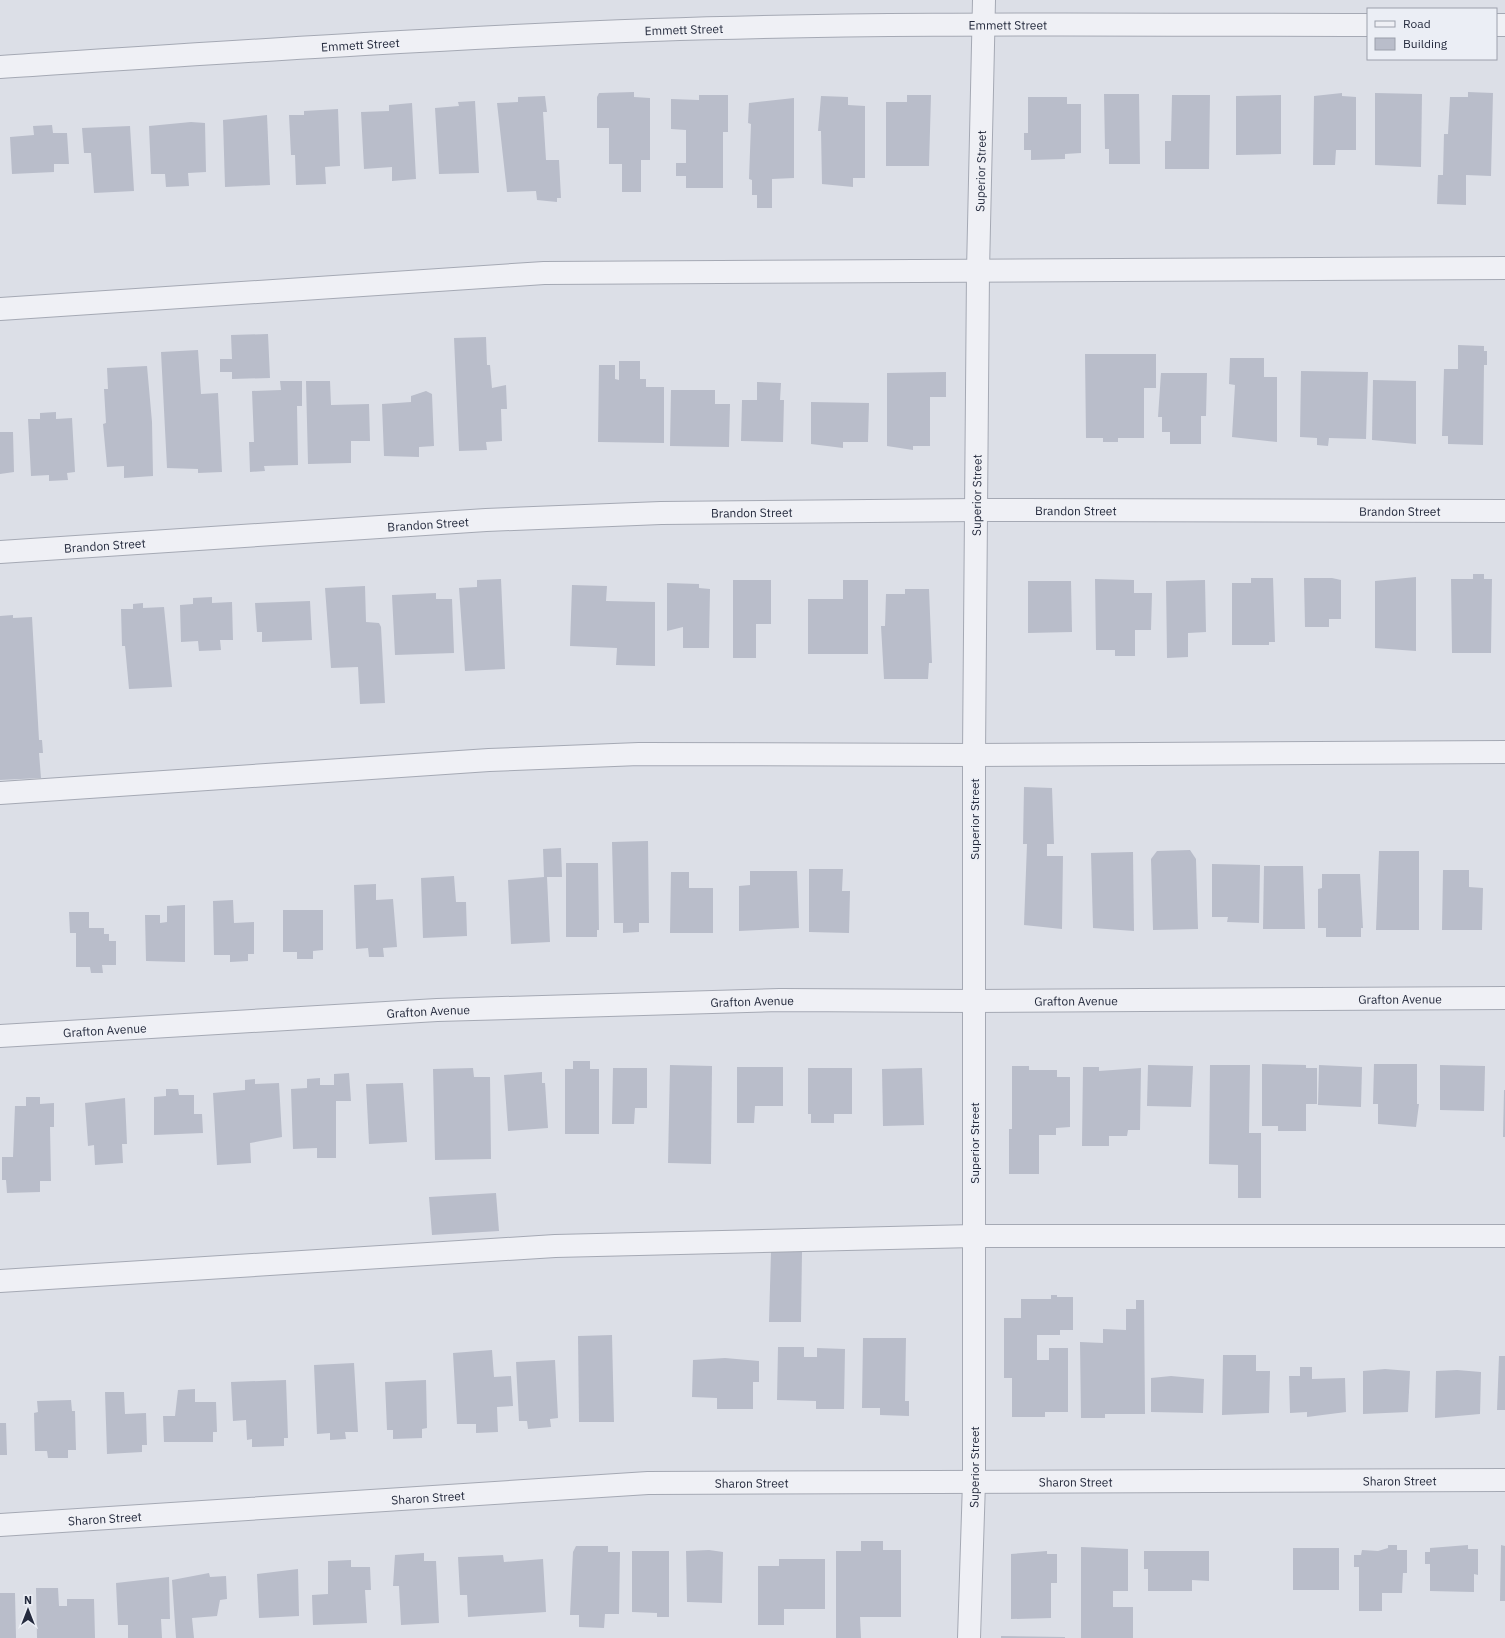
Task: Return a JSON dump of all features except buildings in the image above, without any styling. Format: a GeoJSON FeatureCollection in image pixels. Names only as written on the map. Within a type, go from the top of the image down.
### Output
{"type":"FeatureCollection","features":[{"type":"Feature","properties":{"kind":"street","name":"Superior Street"},"geometry":{"type":"LineString","coordinates":[[969,1638],[974,1482],[974,755],[978,270],[984,0]]}},
{"type":"Feature","properties":{"kind":"street","name":"Emmett Street"},"geometry":{"type":"LineString","coordinates":[[0,67],[432,39],[656,30],[984,25],[1367,25]]}},
{"type":"Feature","properties":{"kind":"street"},"geometry":{"type":"LineString","coordinates":[[0,309],[544,273],[1505,268]]}},
{"type":"Feature","properties":{"kind":"street","name":"Brandon Street"},"geometry":{"type":"LineString","coordinates":[[0,552],[486,520],[661,513],[977,510],[1505,511]]}},
{"type":"Feature","properties":{"kind":"street"},"geometry":{"type":"LineString","coordinates":[[0,793],[489,760],[631,754],[974,755],[1505,752]]}},
{"type":"Feature","properties":{"kind":"street","name":"Grafton Avenue"},"geometry":{"type":"LineString","coordinates":[[0,1036],[437,1010],[780,1000],[974,1001],[1505,998]]}},
{"type":"Feature","properties":{"kind":"street"},"geometry":{"type":"LineString","coordinates":[[0,1281],[555,1246],[974,1236],[1505,1236]]}},
{"type":"Feature","properties":{"kind":"street","name":"Sharon Street"},"geometry":{"type":"LineString","coordinates":[[0,1525],[648,1483],[1505,1480]]}}]}
